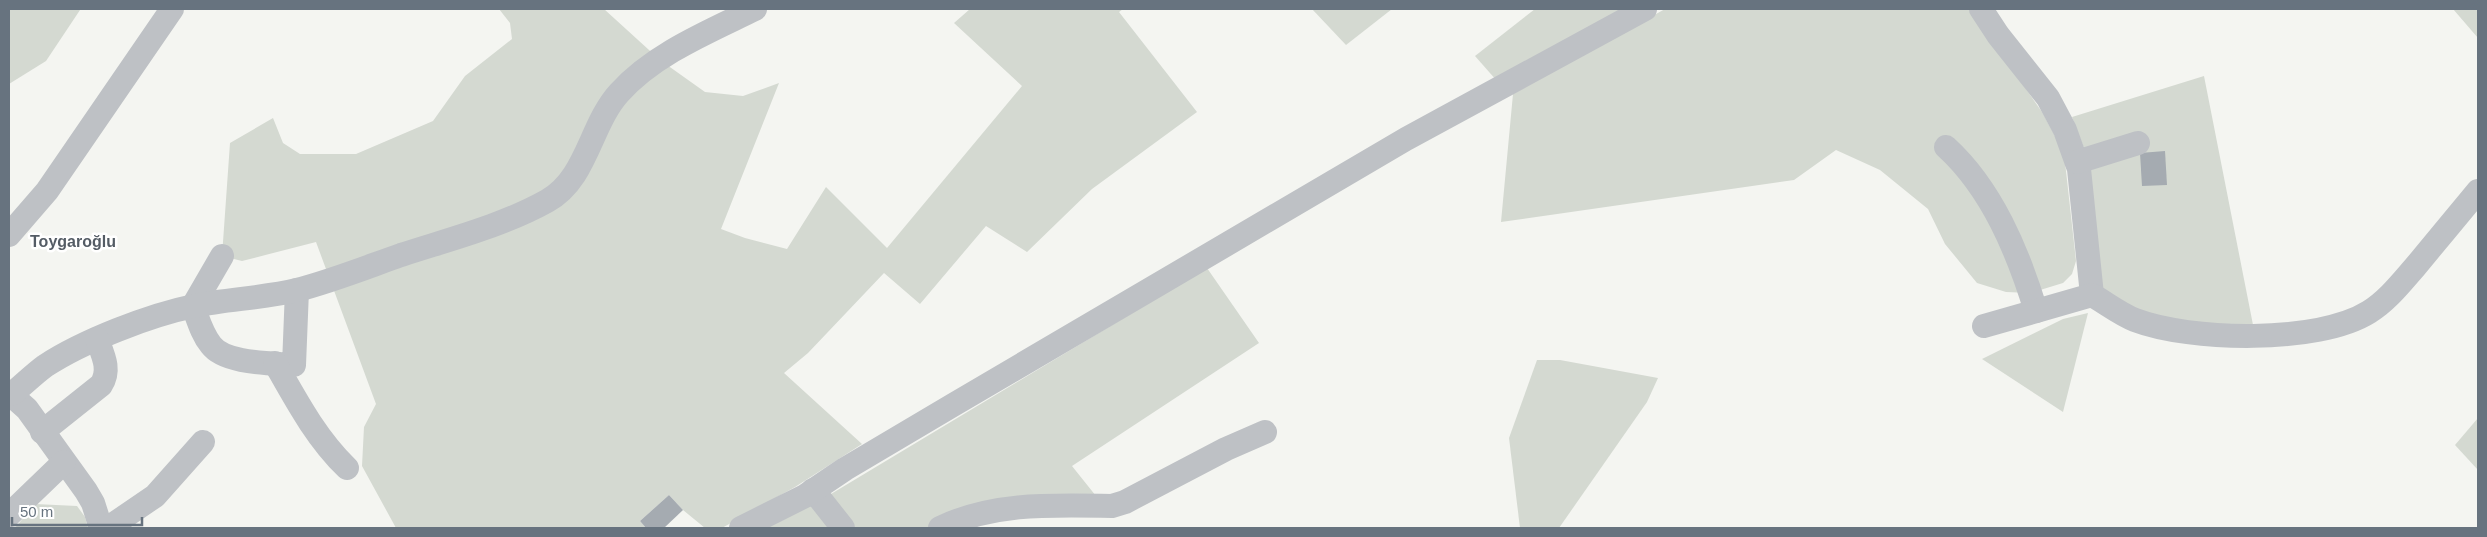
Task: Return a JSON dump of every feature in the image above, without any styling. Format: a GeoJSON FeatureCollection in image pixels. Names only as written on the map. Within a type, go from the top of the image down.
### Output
{"type":"FeatureCollection","features":[{"type":"Feature","properties":{"kind":"street"},"geometry":{"type":"LineString","coordinates":[[9,235],[47,191],[172,9]]}},
{"type":"Feature","properties":{"kind":"street"},"geometry":{"type":"LineString","coordinates":[[101,528],[93,503],[27,409],[10,393],[43,367],[97,339],[193,306],[298,290],[476,231],[549,200],[572,179],[607,111],[618,94],[633,80],[692,40],[755,9]]}},
{"type":"Feature","properties":{"kind":"street"},"geometry":{"type":"LineString","coordinates":[[740,528],[813,490],[953,405],[1406,139],[1645,9]]}},
{"type":"Feature","properties":{"kind":"street"},"geometry":{"type":"LineString","coordinates":[[1981,9],[1998,35],[2048,98],[2065,130],[2079,170],[2092,295]]}},
{"type":"Feature","properties":{"kind":"street"},"geometry":{"type":"LineString","coordinates":[[2077,162],[2138,143]]}},
{"type":"Feature","properties":{"kind":"street"},"geometry":{"type":"LineString","coordinates":[[1946,147],[1966,165],[1980,186],[2023,271],[2036,311]]}},
{"type":"Feature","properties":{"kind":"street"},"geometry":{"type":"LineString","coordinates":[[1984,326],[2092,295],[2134,319],[2171,330],[2225,335],[2286,334],[2323,329],[2351,321],[2369,312],[2390,295],[2478,191]]}},
{"type":"Feature","properties":{"kind":"street"},"geometry":{"type":"LineString","coordinates":[[193,306],[222,256]]}},
{"type":"Feature","properties":{"kind":"street"},"geometry":{"type":"LineString","coordinates":[[193,306],[204,334],[218,352],[236,359],[294,366],[298,290]]}},
{"type":"Feature","properties":{"kind":"street"},"geometry":{"type":"LineString","coordinates":[[42,432],[105,380],[106,364],[97,339]]}},
{"type":"Feature","properties":{"kind":"street"},"geometry":{"type":"LineString","coordinates":[[275,363],[324,443],[347,468]]}},
{"type":"Feature","properties":{"kind":"street"},"geometry":{"type":"LineString","coordinates":[[940,528],[974,514],[1014,507],[1112,506],[1125,502],[1226,449],[1265,432]]}},
{"type":"Feature","properties":{"kind":"street"},"geometry":{"type":"LineString","coordinates":[[108,528],[155,496],[203,442]]}},
{"type":"Feature","properties":{"kind":"street"},"geometry":{"type":"LineString","coordinates":[[9,515],[64,462]]}},
{"type":"Feature","properties":{"kind":"street"},"geometry":{"type":"LineString","coordinates":[[813,490],[843,528]]}},
{"type":"Feature","properties":{"kind":"shaded area"},"geometry":{"type":"Polygon","coordinates":[[[9,9],[80,10],[46,61],[9,84],[9,9]]]}},
{"type":"Feature","properties":{"kind":"shaded area"},"geometry":{"type":"Polygon","coordinates":[[[499,9],[604,9],[660,60],[705,92],[743,96],[779,83],[721,229],[745,238],[787,249],[826,187],[887,248],[1022,86],[954,23],[970,9],[1123,9],[1119,12],[1197,112],[1092,189],[1027,252],[986,226],[920,304],[884,273],[808,353],[784,373],[862,444],[795,487],[722,528],[705,528],[683,510],[669,495],[640,521],[646,528],[396,528],[362,466],[364,427],[376,404],[316,242],[242,261],[222,256],[230,143],[273,118],[283,143],[300,154],[356,154],[433,121],[465,76],[512,39],[510,23],[499,9]]]}},
{"type":"Feature","properties":{"kind":"shaded area"},"geometry":{"type":"Polygon","coordinates":[[[1312,9],[1392,9],[1346,45],[1312,9]]]}},
{"type":"Feature","properties":{"kind":"shaded area"},"geometry":{"type":"Polygon","coordinates":[[[1535,9],[1626,9],[1497,81],[1475,56],[1535,9]]]}},
{"type":"Feature","properties":{"kind":"shaded area"},"geometry":{"type":"Polygon","coordinates":[[[1665,9],[1970,9],[2042,112],[2064,153],[2076,261],[2072,274],[2063,283],[2030,293],[2006,292],[1977,283],[1945,244],[1928,209],[1880,170],[1836,150],[1794,180],[1501,222],[1513,94],[1665,9]]]}},
{"type":"Feature","properties":{"kind":"shaded area"},"geometry":{"type":"Polygon","coordinates":[[[2453,9],[2478,9],[2478,38],[2453,9]]]}},
{"type":"Feature","properties":{"kind":"shaded area"},"geometry":{"type":"Polygon","coordinates":[[[2204,76],[2255,335],[2225,335],[2103,301],[2084,148],[2072,117],[2204,76]]]}},
{"type":"Feature","properties":{"kind":"shaded area"},"geometry":{"type":"Polygon","coordinates":[[[1207,268],[1259,343],[1072,466],[1104,506],[940,528],[765,528],[821,500],[1207,268]]]}},
{"type":"Feature","properties":{"kind":"shaded area"},"geometry":{"type":"Polygon","coordinates":[[[2088,313],[2063,412],[1982,359],[2063,319],[2088,313]]]}},
{"type":"Feature","properties":{"kind":"shaded area"},"geometry":{"type":"Polygon","coordinates":[[[1537,360],[1560,360],[1658,378],[1647,402],[1559,528],[1520,528],[1509,438],[1537,360]]]}},
{"type":"Feature","properties":{"kind":"shaded area"},"geometry":{"type":"Polygon","coordinates":[[[2478,418],[2478,470],[2455,445],[2478,418]]]}},
{"type":"Feature","properties":{"kind":"shaded area"},"geometry":{"type":"Polygon","coordinates":[[[35,504],[77,506],[85,517],[88,528],[15,528],[35,504]]]}},
{"type":"Feature","properties":{"kind":"building"},"geometry":{"type":"Polygon","coordinates":[[[2165,151],[2167,185],[2142,186],[2140,153],[2165,151]]]}},
{"type":"Feature","properties":{"kind":"building"},"geometry":{"type":"Polygon","coordinates":[[[669,495],[683,510],[664,528],[646,528],[640,521],[669,495]]]}},
{"type":"Feature","properties":{"kind":"district","name":"Toygaroğlu"},"geometry":{"type":"Point","coordinates":[73,241]}}]}
